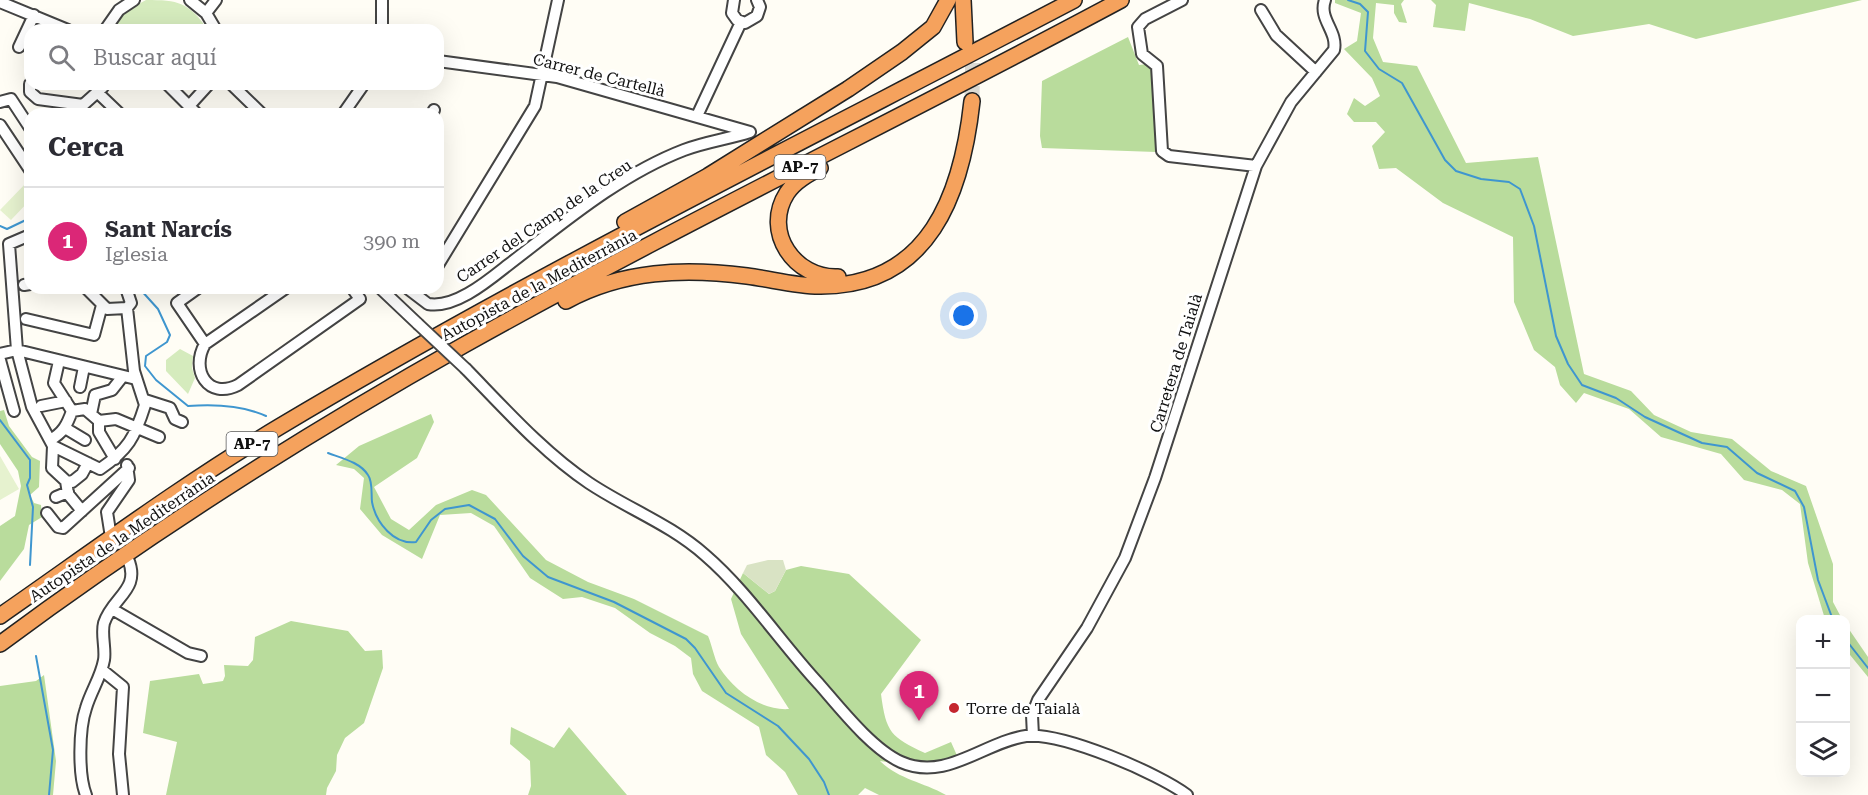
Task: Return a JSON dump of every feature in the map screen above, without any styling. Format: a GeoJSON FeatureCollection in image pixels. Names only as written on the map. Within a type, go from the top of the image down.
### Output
{"type":"FeatureCollection","features":[{"type":"Feature","properties":{"kind":"highway"},"geometry":{"type":"LineString","coordinates":[[516,291],[617,226],[708,176],[848,89],[920,40],[933,27],[948,0]]}},
{"type":"Feature","properties":{"kind":"highway"},"geometry":{"type":"LineString","coordinates":[[963,0],[969,40],[970,0]]}},
{"type":"Feature","properties":{"kind":"highway","name":"Autopista de la Mediterrània"},"geometry":{"type":"LineString","coordinates":[[0,616],[123,528],[276,429],[516,291],[1074,0]]}},
{"type":"Feature","properties":{"kind":"highway","name":"Autopista de la Mediterrània"},"geometry":{"type":"LineString","coordinates":[[0,644],[69,592],[234,483],[481,336],[646,247],[1121,0]]}},
{"type":"Feature","properties":{"kind":"highway"},"geometry":{"type":"LineString","coordinates":[[481,336],[513,328],[575,296],[630,277],[691,270],[818,286],[842,284],[886,270],[919,246],[941,219],[960,173],[967,103],[957,155],[947,186],[917,238],[894,257],[853,275],[828,278],[807,272],[786,251],[781,240],[780,211],[787,193],[805,176],[925,103]]}},
{"type":"Feature","properties":{"kind":"street"},"geometry":{"type":"LineString","coordinates":[[109,24],[119,10],[134,0]]}},
{"type":"Feature","properties":{"kind":"street"},"geometry":{"type":"LineString","coordinates":[[190,0],[215,24]]}},
{"type":"Feature","properties":{"kind":"street"},"geometry":{"type":"LineString","coordinates":[[206,13],[216,0]]}},
{"type":"Feature","properties":{"kind":"street"},"geometry":{"type":"LineString","coordinates":[[382,0],[382,24]]}},
{"type":"Feature","properties":{"kind":"street"},"geometry":{"type":"LineString","coordinates":[[444,255],[535,106],[558,0]]}},
{"type":"Feature","properties":{"kind":"street"},"geometry":{"type":"LineString","coordinates":[[728,2],[732,13],[741,22],[750,22],[757,16],[760,7],[757,0]]}},
{"type":"Feature","properties":{"kind":"street"},"geometry":{"type":"LineString","coordinates":[[1182,0],[1145,19],[1138,27],[1142,54],[1157,66],[1162,151],[1169,156],[1256,166]]}},
{"type":"Feature","properties":{"kind":"street","name":"Carretera de Taialà"},"geometry":{"type":"LineString","coordinates":[[1033,736],[1032,715],[1038,700],[1087,628],[1125,558],[1155,478],[1256,166],[1287,108],[1335,47],[1334,36],[1324,15],[1325,0]]}},
{"type":"Feature","properties":{"kind":"street"},"geometry":{"type":"LineString","coordinates":[[3,1],[54,24]]}},
{"type":"Feature","properties":{"kind":"street"},"geometry":{"type":"LineString","coordinates":[[1261,10],[1276,35],[1316,72]]}},
{"type":"Feature","properties":{"kind":"street"},"geometry":{"type":"LineString","coordinates":[[30,24],[34,15]]}},
{"type":"Feature","properties":{"kind":"street"},"geometry":{"type":"LineString","coordinates":[[698,116],[741,22]]}},
{"type":"Feature","properties":{"kind":"street"},"geometry":{"type":"LineString","coordinates":[[19,48],[24,37]]}},
{"type":"Feature","properties":{"kind":"street","name":"Carrer de Cartellà"},"geometry":{"type":"LineString","coordinates":[[444,62],[543,74],[750,132]]}},
{"type":"Feature","properties":{"kind":"street"},"geometry":{"type":"LineString","coordinates":[[31,90],[32,95],[38,99],[72,108]]}},
{"type":"Feature","properties":{"kind":"street"},"geometry":{"type":"LineString","coordinates":[[81,108],[97,90]]}},
{"type":"Feature","properties":{"kind":"street"},"geometry":{"type":"LineString","coordinates":[[102,90],[116,108]]}},
{"type":"Feature","properties":{"kind":"street"},"geometry":{"type":"LineString","coordinates":[[173,90],[191,108]]}},
{"type":"Feature","properties":{"kind":"street"},"geometry":{"type":"LineString","coordinates":[[194,108],[205,90]]}},
{"type":"Feature","properties":{"kind":"street"},"geometry":{"type":"LineString","coordinates":[[237,90],[256,108]]}},
{"type":"Feature","properties":{"kind":"street"},"geometry":{"type":"LineString","coordinates":[[347,108],[360,90]]}},
{"type":"Feature","properties":{"kind":"street"},"geometry":{"type":"LineString","coordinates":[[0,102],[11,99],[24,119]]}},
{"type":"Feature","properties":{"kind":"street"},"geometry":{"type":"LineString","coordinates":[[0,125],[24,161]]}},
{"type":"Feature","properties":{"kind":"street","name":"Carrer del Camp de la Creu"},"geometry":{"type":"LineString","coordinates":[[422,295],[428,304],[440,304],[473,289],[592,202],[648,168],[683,151],[750,132]]}},
{"type":"Feature","properties":{"kind":"street"},"geometry":{"type":"LineString","coordinates":[[24,236],[4,241],[17,350],[51,443],[52,468],[67,486],[82,511]]}},
{"type":"Feature","properties":{"kind":"street"},"geometry":{"type":"LineString","coordinates":[[92,294],[107,309],[127,308]]}},
{"type":"Feature","properties":{"kind":"street"},"geometry":{"type":"LineString","coordinates":[[51,443],[99,469],[118,457],[135,429],[144,410],[145,400],[136,379],[127,308],[131,303],[128,294]]}},
{"type":"Feature","properties":{"kind":"street"},"geometry":{"type":"LineString","coordinates":[[190,294],[177,303],[205,344]]}},
{"type":"Feature","properties":{"kind":"street"},"geometry":{"type":"LineString","coordinates":[[277,294],[205,344],[198,361],[204,379],[219,389],[233,387],[360,299],[356,294]]}},
{"type":"Feature","properties":{"kind":"street"},"geometry":{"type":"LineString","coordinates":[[386,294],[581,477],[662,522],[708,557],[733,582],[842,710],[895,759],[921,767],[939,766],[967,758],[1011,740],[1033,736],[1058,739],[1163,780],[1186,795]]}},
{"type":"Feature","properties":{"kind":"street"},"geometry":{"type":"LineString","coordinates":[[26,319],[94,335],[102,304]]}},
{"type":"Feature","properties":{"kind":"street"},"geometry":{"type":"LineString","coordinates":[[0,354],[17,350],[136,379]]}},
{"type":"Feature","properties":{"kind":"street"},"geometry":{"type":"LineString","coordinates":[[0,360],[11,412],[66,401]]}},
{"type":"Feature","properties":{"kind":"street"},"geometry":{"type":"LineString","coordinates":[[59,361],[54,383],[72,411],[116,419],[135,429],[159,437]]}},
{"type":"Feature","properties":{"kind":"street"},"geometry":{"type":"LineString","coordinates":[[80,387],[84,367]]}},
{"type":"Feature","properties":{"kind":"street"},"geometry":{"type":"LineString","coordinates":[[110,531],[107,512],[129,480],[129,470],[99,432],[92,415],[95,395],[112,390],[123,376]]}},
{"type":"Feature","properties":{"kind":"street"},"geometry":{"type":"LineString","coordinates":[[145,400],[170,408],[175,420],[182,422]]}},
{"type":"Feature","properties":{"kind":"street"},"geometry":{"type":"LineString","coordinates":[[51,443],[65,428],[72,411]]}},
{"type":"Feature","properties":{"kind":"street"},"geometry":{"type":"LineString","coordinates":[[65,428],[86,440]]}},
{"type":"Feature","properties":{"kind":"street"},"geometry":{"type":"LineString","coordinates":[[56,497],[82,474],[88,463]]}},
{"type":"Feature","properties":{"kind":"street"},"geometry":{"type":"LineString","coordinates":[[47,513],[58,527],[63,528],[129,470]]}},
{"type":"Feature","properties":{"kind":"street"},"geometry":{"type":"LineString","coordinates":[[86,795],[82,765],[83,721],[87,704],[102,670],[105,650],[103,626],[111,609],[132,582],[134,572],[128,559]]}},
{"type":"Feature","properties":{"kind":"street"},"geometry":{"type":"LineString","coordinates":[[111,609],[188,653],[201,656]]}},
{"type":"Feature","properties":{"kind":"street"},"geometry":{"type":"LineString","coordinates":[[102,670],[123,687],[119,754],[123,795]]}},
{"type":"Feature","properties":{"kind":"green space"},"geometry":{"type":"Polygon","coordinates":[[[146,0],[175,2],[188,8],[203,24],[115,24],[124,12],[146,0]]]}},
{"type":"Feature","properties":{"kind":"green space"},"geometry":{"type":"Polygon","coordinates":[[[1335,0],[1404,0],[1401,4],[1407,23],[1399,22],[1394,13],[1394,5],[1376,3],[1373,38],[1383,62],[1417,66],[1466,163],[1538,157],[1584,374],[1631,391],[1654,415],[1691,432],[1732,439],[1771,471],[1806,486],[1833,564],[1833,602],[1840,615],[1824,615],[1808,563],[1800,504],[1782,490],[1744,480],[1721,454],[1661,437],[1629,409],[1584,393],[1576,403],[1560,385],[1555,367],[1534,350],[1514,302],[1513,237],[1443,203],[1396,168],[1379,169],[1372,146],[1385,132],[1376,122],[1354,122],[1347,114],[1354,98],[1365,106],[1380,96],[1372,78],[1344,49],[1357,41],[1361,13],[1335,3],[1335,0]]]}},
{"type":"Feature","properties":{"kind":"green space"},"geometry":{"type":"Polygon","coordinates":[[[1431,0],[1862,0],[1696,39],[1649,24],[1573,36],[1530,19],[1469,3],[1465,31],[1433,27],[1436,5],[1431,0]]]}},
{"type":"Feature","properties":{"kind":"green space"},"geometry":{"type":"Polygon","coordinates":[[[1128,37],[1139,65],[1148,64],[1154,72],[1156,152],[1042,148],[1040,136],[1042,81],[1128,37]]]}},
{"type":"Feature","properties":{"kind":"green space"},"geometry":{"type":"Polygon","coordinates":[[[24,185],[24,206],[11,220],[0,210],[24,185]]]}},
{"type":"Feature","properties":{"kind":"green space"},"geometry":{"type":"Polygon","coordinates":[[[180,349],[193,356],[192,368],[195,378],[188,394],[166,371],[166,360],[180,349]]]}},
{"type":"Feature","properties":{"kind":"green space"},"geometry":{"type":"Polygon","coordinates":[[[4,410],[9,426],[32,457],[40,461],[39,487],[30,495],[34,503],[41,505],[42,517],[29,525],[24,549],[0,581],[0,526],[15,516],[21,486],[18,471],[0,444],[0,411],[4,410]]]}},
{"type":"Feature","properties":{"kind":"green space"},"geometry":{"type":"Polygon","coordinates":[[[431,414],[434,422],[417,458],[374,487],[391,519],[409,530],[436,505],[472,490],[486,495],[546,560],[588,582],[634,599],[708,636],[719,667],[732,684],[749,697],[768,707],[789,709],[741,634],[731,599],[743,573],[769,594],[775,591],[786,570],[801,566],[849,574],[921,640],[881,694],[888,726],[897,738],[925,753],[951,742],[959,760],[934,769],[880,761],[895,772],[946,795],[879,795],[865,788],[858,795],[798,795],[785,772],[766,755],[759,727],[702,691],[693,674],[691,658],[615,608],[582,597],[563,599],[530,578],[494,526],[471,513],[440,515],[422,559],[382,535],[360,509],[364,478],[354,469],[336,465],[359,446],[431,414]]]}},
{"type":"Feature","properties":{"kind":"green space"},"geometry":{"type":"Polygon","coordinates":[[[0,456],[19,489],[0,500],[0,456]]]}},
{"type":"Feature","properties":{"kind":"green space"},"geometry":{"type":"Polygon","coordinates":[[[768,560],[783,560],[786,570],[775,591],[769,594],[743,573],[747,565],[768,560]]]}},
{"type":"Feature","properties":{"kind":"green space"},"geometry":{"type":"Polygon","coordinates":[[[291,621],[348,631],[365,651],[382,650],[383,668],[364,723],[345,738],[337,755],[336,771],[326,795],[166,795],[177,742],[143,733],[150,681],[199,674],[203,684],[223,681],[224,665],[248,666],[253,660],[255,637],[291,621]]]}},
{"type":"Feature","properties":{"kind":"green space"},"geometry":{"type":"Polygon","coordinates":[[[1850,631],[1868,657],[1868,677],[1850,655],[1850,631]]]}},
{"type":"Feature","properties":{"kind":"green space"},"geometry":{"type":"Polygon","coordinates":[[[44,675],[56,761],[53,795],[0,795],[0,686],[36,681],[44,675]]]}},
{"type":"Feature","properties":{"kind":"green space"},"geometry":{"type":"Polygon","coordinates":[[[511,727],[554,748],[569,727],[627,795],[528,795],[531,786],[530,761],[510,744],[511,727]]]}},
{"type":"Feature","properties":{"kind":"waterway"},"geometry":{"type":"LineString","coordinates":[[1348,0],[1360,4],[1368,12],[1365,51],[1379,69],[1402,83],[1445,160],[1456,171],[1481,179],[1509,182],[1520,189],[1534,226],[1556,336],[1568,364],[1582,385],[1616,398],[1645,417],[1702,443],[1727,447],[1757,473],[1795,491],[1804,507],[1818,580],[1831,615]]}},
{"type":"Feature","properties":{"kind":"waterway"},"geometry":{"type":"LineString","coordinates":[[0,226],[7,229],[24,221]]}},
{"type":"Feature","properties":{"kind":"waterway"},"geometry":{"type":"LineString","coordinates":[[144,294],[158,309],[170,335],[167,342],[146,356],[145,366],[156,380],[188,406],[228,406],[266,416]]}},
{"type":"Feature","properties":{"kind":"waterway"},"geometry":{"type":"LineString","coordinates":[[0,420],[30,460],[30,478],[27,485],[33,507],[30,565]]}},
{"type":"Feature","properties":{"kind":"waterway"},"geometry":{"type":"LineString","coordinates":[[328,453],[350,461],[365,471],[371,481],[372,502],[377,518],[387,531],[400,540],[416,542],[431,520],[445,509],[469,505],[495,519],[523,556],[548,577],[614,602],[686,639],[695,648],[726,693],[778,726],[809,759],[824,782],[829,795]]}},
{"type":"Feature","properties":{"kind":"waterway"},"geometry":{"type":"LineString","coordinates":[[1850,645],[1868,668]]}},
{"type":"Feature","properties":{"kind":"waterway"},"geometry":{"type":"LineString","coordinates":[[36,656],[53,750],[49,795]]}},
{"type":"Feature","properties":{"kind":"tunnel"},"geometry":{"type":"LineString","coordinates":[[972,101],[973,38]]}},
{"type":"Feature","properties":{"kind":"tunnel"},"geometry":{"type":"LineString","coordinates":[[110,531],[128,559]]}},
{"type":"Feature","properties":{"kind":"place","name":"Torre de Taialà"},"geometry":{"type":"Point","coordinates":[954,708]}},
{"type":"Feature","properties":{"kind":"place","name":"Sant Narcís"},"geometry":{"type":"Point","coordinates":[919,721]}}]}
